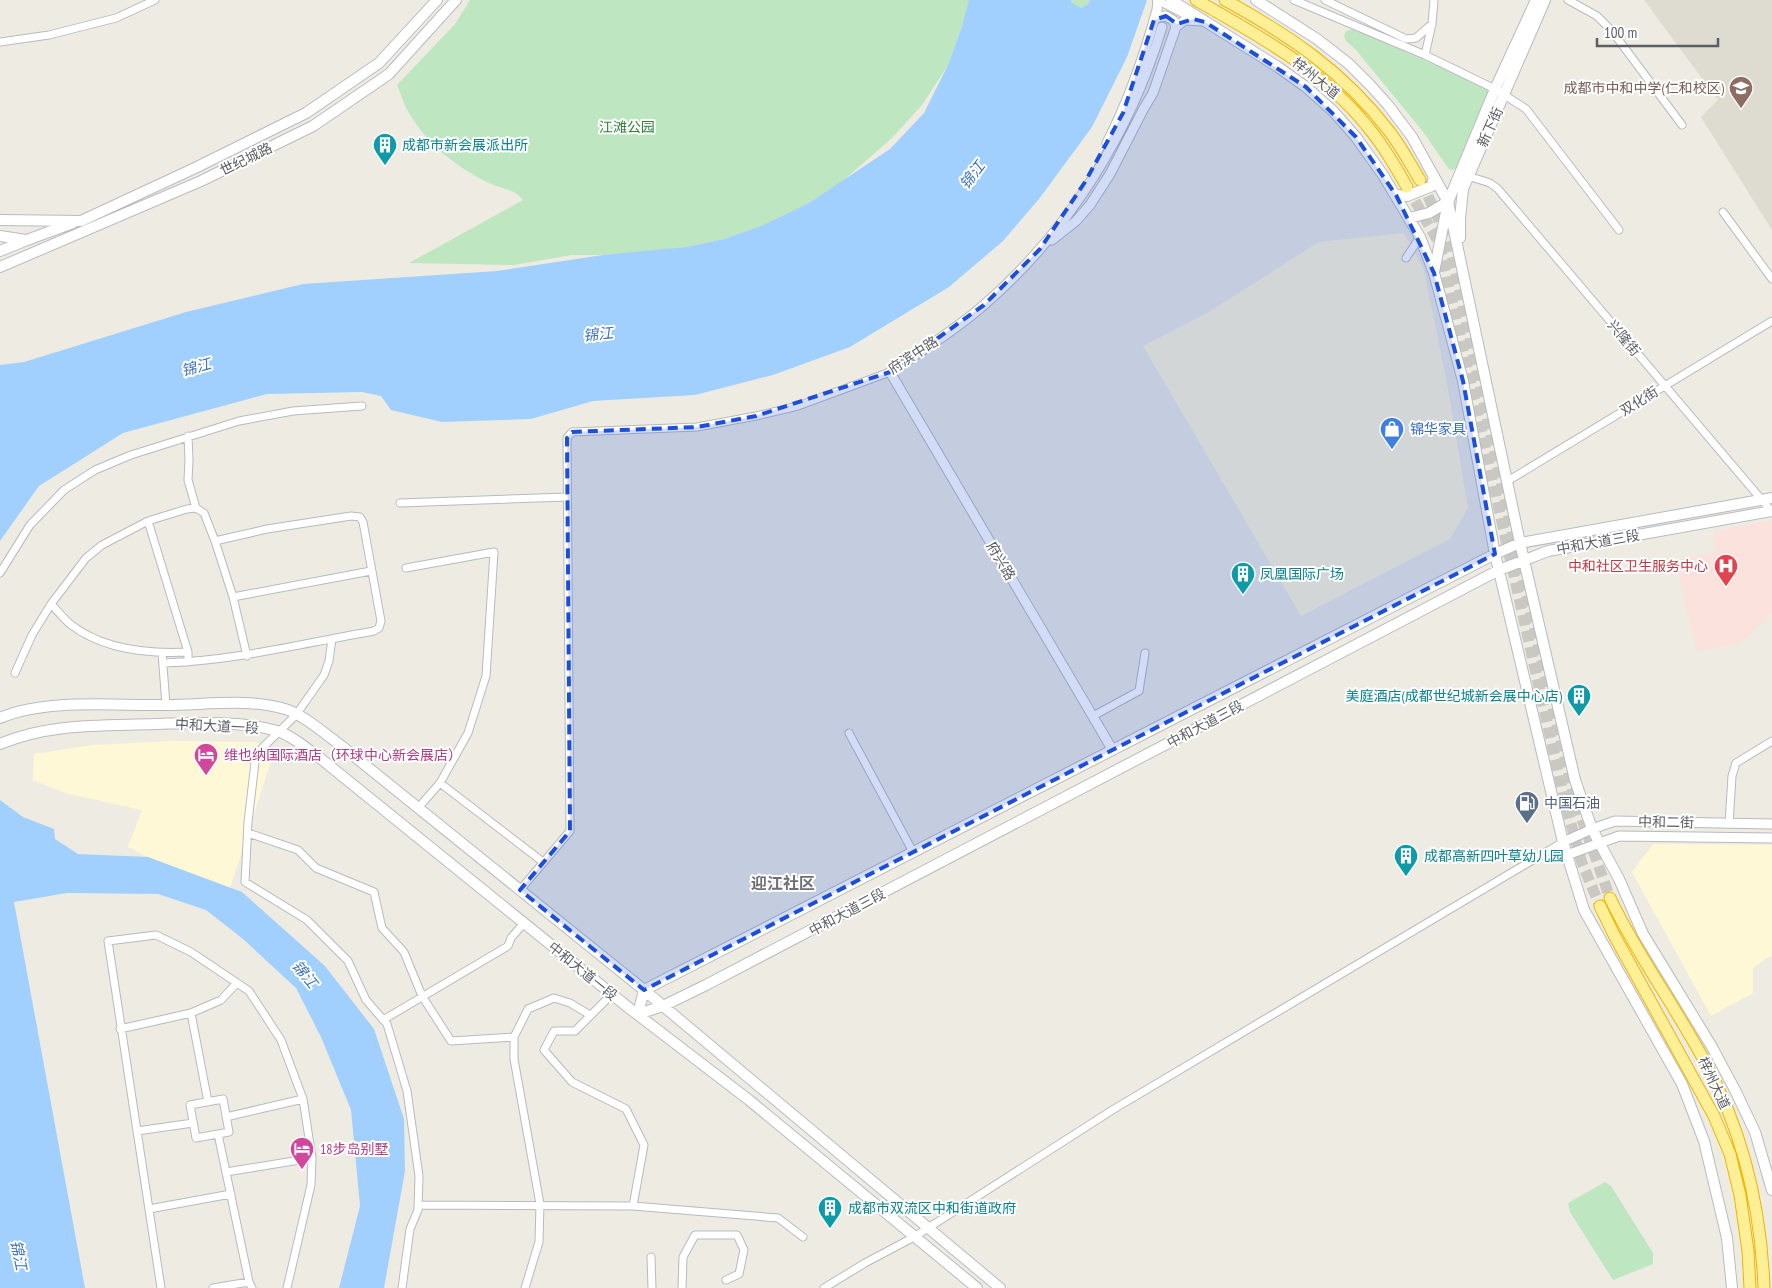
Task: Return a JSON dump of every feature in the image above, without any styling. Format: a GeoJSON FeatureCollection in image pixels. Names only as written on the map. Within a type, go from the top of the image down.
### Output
{"type":"FeatureCollection","features":[{"type":"Feature","properties":{"kind":"highway","name":"梓州大道"},"geometry":{"type":"LineString","coordinates":[[1196,0],[1286,53],[1340,96],[1367,126],[1390,158],[1407,187]]}},
{"type":"Feature","properties":{"kind":"highway","name":"梓州大道"},"geometry":{"type":"LineString","coordinates":[[1225,0],[1267,23],[1299,44],[1352,89],[1390,132],[1420,180]]}},
{"type":"Feature","properties":{"kind":"highway","name":"梓州大道"},"geometry":{"type":"LineString","coordinates":[[1610,898],[1622,924],[1706,1062],[1740,1141],[1758,1212],[1764,1288]]}},
{"type":"Feature","properties":{"kind":"highway","name":"梓州大道"},"geometry":{"type":"LineString","coordinates":[[1600,906],[1614,935],[1714,1116],[1730,1154],[1740,1194],[1748,1251],[1750,1288]]}},
{"type":"Feature","properties":{"kind":"main road","name":"世纪城路"},"geometry":{"type":"LineString","coordinates":[[0,220],[81,221],[195,168],[306,113],[379,63],[437,0]]}},
{"type":"Feature","properties":{"kind":"main road","name":"世纪城路"},"geometry":{"type":"LineString","coordinates":[[0,267],[201,181],[313,126],[389,74],[456,0]]}},
{"type":"Feature","properties":{"kind":"main road"},"geometry":{"type":"LineString","coordinates":[[1171,0],[1285,72],[1326,105],[1356,137],[1396,195],[1420,237],[1434,273],[1463,381],[1495,554],[1563,842],[1584,910],[1685,1092],[1704,1141],[1727,1238],[1732,1288]]}},
{"type":"Feature","properties":{"kind":"main road"},"geometry":{"type":"LineString","coordinates":[[1256,0],[1317,39],[1349,64],[1365,80],[1388,105],[1412,137],[1448,202],[1506,482],[1575,780],[1592,828],[1619,879],[1643,934],[1712,1047],[1735,1090],[1755,1132],[1772,1190]]}},
{"type":"Feature","properties":{"kind":"main road","name":"新下街"},"geometry":{"type":"LineString","coordinates":[[1460,261],[1460,218],[1464,189],[1536,0]]}},
{"type":"Feature","properties":{"kind":"main road","name":"新下街"},"geometry":{"type":"LineString","coordinates":[[1434,273],[1448,202],[1545,0]]}},
{"type":"Feature","properties":{"kind":"main road"},"geometry":{"type":"LineString","coordinates":[[1396,195],[1407,196],[1426,189],[1432,186],[1434,176]]}},
{"type":"Feature","properties":{"kind":"main road"},"geometry":{"type":"LineString","coordinates":[[1409,218],[1429,213],[1448,202],[1464,189]]}},
{"type":"Feature","properties":{"kind":"main road"},"geometry":{"type":"LineString","coordinates":[[0,252],[26,240],[81,221]]}},
{"type":"Feature","properties":{"kind":"main road"},"geometry":{"type":"LineString","coordinates":[[0,236],[48,246]]}},
{"type":"Feature","properties":{"kind":"main road","name":"中和大道三段"},"geometry":{"type":"LineString","coordinates":[[644,990],[1112,749],[1520,543],[1772,498]]}},
{"type":"Feature","properties":{"kind":"main road","name":"中和大道三段"},"geometry":{"type":"LineString","coordinates":[[638,1014],[663,1006],[1499,570],[1548,551],[1772,511]]}},
{"type":"Feature","properties":{"kind":"main road"},"geometry":{"type":"LineString","coordinates":[[4,716],[43,708],[77,706],[253,704],[286,709],[339,744],[644,990],[1000,1288]]}},
{"type":"Feature","properties":{"kind":"main road","name":"中和大道一段"},"geometry":{"type":"LineString","coordinates":[[0,744],[17,737],[76,726],[228,724],[278,731],[299,743],[325,762],[612,994],[749,1100],[977,1288]]}},
{"type":"Feature","properties":{"kind":"main road"},"geometry":{"type":"LineString","coordinates":[[638,1014],[644,990]]}},
{"type":"Feature","properties":{"kind":"street"},"geometry":{"type":"LineString","coordinates":[[0,42],[49,35],[116,18],[155,0]]}},
{"type":"Feature","properties":{"kind":"street"},"geometry":{"type":"LineString","coordinates":[[1040,249],[1104,151],[1123,113],[1139,72],[1154,20],[1157,0],[1193,19],[1205,22]]}},
{"type":"Feature","properties":{"kind":"street"},"geometry":{"type":"LineString","coordinates":[[1294,0],[1425,55],[1500,92],[1526,109],[1620,230]]}},
{"type":"Feature","properties":{"kind":"street"},"geometry":{"type":"LineString","coordinates":[[1325,0],[1406,39],[1416,38],[1432,24]]}},
{"type":"Feature","properties":{"kind":"street"},"geometry":{"type":"LineString","coordinates":[[1425,55],[1432,24],[1434,0]]}},
{"type":"Feature","properties":{"kind":"street"},"geometry":{"type":"LineString","coordinates":[[1568,0],[1597,16],[1612,31],[1682,125]]}},
{"type":"Feature","properties":{"kind":"street"},"geometry":{"type":"LineString","coordinates":[[1154,20],[1158,17],[1166,16],[1174,21],[1176,26]]}},
{"type":"Feature","properties":{"kind":"street"},"geometry":{"type":"LineString","coordinates":[[1040,249],[1076,222],[1090,205],[1110,174],[1153,93],[1176,26],[1185,20],[1193,19]]}},
{"type":"Feature","properties":{"kind":"street","name":"府滨中路"},"geometry":{"type":"LineString","coordinates":[[567,497],[566,444],[567,438],[572,432],[697,427],[739,420],[798,406],[890,372],[984,305],[1040,249],[1098,171],[1123,127],[1154,53],[1162,27]]}},
{"type":"Feature","properties":{"kind":"street","name":"兴隆街"},"geometry":{"type":"LineString","coordinates":[[1468,176],[1490,183],[1498,188],[1772,511]]}},
{"type":"Feature","properties":{"kind":"street"},"geometry":{"type":"LineString","coordinates":[[1722,212],[1772,279]]}},
{"type":"Feature","properties":{"kind":"street"},"geometry":{"type":"LineString","coordinates":[[1406,258],[1420,237]]}},
{"type":"Feature","properties":{"kind":"street","name":"双化街"},"geometry":{"type":"LineString","coordinates":[[1506,482],[1772,321]]}},
{"type":"Feature","properties":{"kind":"street","name":"府兴路"},"geometry":{"type":"LineString","coordinates":[[890,372],[1112,749]]}},
{"type":"Feature","properties":{"kind":"street"},"geometry":{"type":"LineString","coordinates":[[0,573],[30,525],[64,490],[95,470],[131,455],[239,421],[293,411],[362,406]]}},
{"type":"Feature","properties":{"kind":"street"},"geometry":{"type":"LineString","coordinates":[[188,436],[188,480],[196,508]]}},
{"type":"Feature","properties":{"kind":"street"},"geometry":{"type":"LineString","coordinates":[[400,503],[567,497],[570,831],[520,890]]}},
{"type":"Feature","properties":{"kind":"street"},"geometry":{"type":"LineString","coordinates":[[15,673],[32,635],[86,558],[102,545],[148,521],[196,508],[204,513],[215,541],[233,597],[247,656]]}},
{"type":"Feature","properties":{"kind":"street"},"geometry":{"type":"LineString","coordinates":[[163,663],[247,656],[374,631],[379,628],[381,621],[363,522],[360,517],[351,516],[267,529],[215,541]]}},
{"type":"Feature","properties":{"kind":"street"},"geometry":{"type":"LineString","coordinates":[[148,521],[188,652],[188,662]]}},
{"type":"Feature","properties":{"kind":"street"},"geometry":{"type":"LineString","coordinates":[[406,568],[494,552],[486,676],[468,733],[440,782],[418,808]]}},
{"type":"Feature","properties":{"kind":"street"},"geometry":{"type":"LineString","coordinates":[[233,597],[372,571]]}},
{"type":"Feature","properties":{"kind":"street"},"geometry":{"type":"LineString","coordinates":[[52,604],[69,623],[90,637],[115,647],[162,653],[188,652]]}},
{"type":"Feature","properties":{"kind":"street"},"geometry":{"type":"LineString","coordinates":[[332,638],[329,661],[324,674],[296,715],[256,754],[248,833],[246,882],[307,920],[348,961],[366,1000],[386,1024],[407,1091],[420,1176],[418,1210],[410,1229],[402,1288]]}},
{"type":"Feature","properties":{"kind":"street"},"geometry":{"type":"LineString","coordinates":[[162,653],[166,705]]}},
{"type":"Feature","properties":{"kind":"street"},"geometry":{"type":"LineString","coordinates":[[1093,716],[1139,691],[1145,653]]}},
{"type":"Feature","properties":{"kind":"street"},"geometry":{"type":"LineString","coordinates":[[849,733],[913,852]]}},
{"type":"Feature","properties":{"kind":"street"},"geometry":{"type":"LineString","coordinates":[[1728,824],[1732,776],[1736,763],[1772,741]]}},
{"type":"Feature","properties":{"kind":"street"},"geometry":{"type":"LineString","coordinates":[[440,782],[543,862]]}},
{"type":"Feature","properties":{"kind":"street","name":"中和二街"},"geometry":{"type":"LineString","coordinates":[[1563,842],[1592,828],[1615,821],[1772,824]]}},
{"type":"Feature","properties":{"kind":"street"},"geometry":{"type":"LineString","coordinates":[[248,833],[298,850],[316,868],[374,892],[382,928],[404,952],[422,996],[451,1041],[514,1037]]}},
{"type":"Feature","properties":{"kind":"street","name":"中和二街"},"geometry":{"type":"LineString","coordinates":[[1567,854],[1619,836],[1772,838]]}},
{"type":"Feature","properties":{"kind":"street"},"geometry":{"type":"LineString","coordinates":[[824,1288],[865,1263],[914,1237],[1114,1109],[1563,842]]}},
{"type":"Feature","properties":{"kind":"street"},"geometry":{"type":"LineString","coordinates":[[382,1020],[508,946],[511,938],[524,923]]}},
{"type":"Feature","properties":{"kind":"street"},"geometry":{"type":"LineString","coordinates":[[161,1288],[108,941],[156,936],[192,952],[249,991],[281,1040],[303,1099],[312,1158],[311,1186],[287,1288]]}},
{"type":"Feature","properties":{"kind":"street"},"geometry":{"type":"LineString","coordinates":[[120,1029],[191,1013],[221,1000],[237,983]]}},
{"type":"Feature","properties":{"kind":"street"},"geometry":{"type":"LineString","coordinates":[[612,994],[575,1031],[554,1031],[544,1050],[572,1082],[626,1109],[644,1145],[633,1206]]}},
{"type":"Feature","properties":{"kind":"street"},"geometry":{"type":"LineString","coordinates":[[525,1288],[539,1242],[540,1204],[514,1059],[514,1037],[528,1009],[554,998],[570,1003],[590,1015]]}},
{"type":"Feature","properties":{"kind":"street"},"geometry":{"type":"LineString","coordinates":[[191,1013],[208,1102]]}},
{"type":"Feature","properties":{"kind":"street"},"geometry":{"type":"LineString","coordinates":[[223,1099],[226,1117],[229,1132],[196,1138],[190,1105],[223,1099]]}},
{"type":"Feature","properties":{"kind":"street"},"geometry":{"type":"LineString","coordinates":[[226,1117],[303,1099]]}},
{"type":"Feature","properties":{"kind":"street"},"geometry":{"type":"LineString","coordinates":[[137,1130],[193,1123]]}},
{"type":"Feature","properties":{"kind":"street"},"geometry":{"type":"LineString","coordinates":[[213,1288],[250,1285],[218,1134]]}},
{"type":"Feature","properties":{"kind":"street"},"geometry":{"type":"LineString","coordinates":[[226,1172],[312,1158]]}},
{"type":"Feature","properties":{"kind":"street"},"geometry":{"type":"LineString","coordinates":[[149,1209],[231,1194]]}},
{"type":"Feature","properties":{"kind":"street"},"geometry":{"type":"LineString","coordinates":[[418,1205],[540,1204],[633,1206],[778,1218],[803,1237]]}},
{"type":"Feature","properties":{"kind":"street"},"geometry":{"type":"LineString","coordinates":[[682,1288],[682,1257],[695,1235],[737,1235],[744,1250],[739,1274],[726,1280]]}},
{"type":"Feature","properties":{"kind":"street"},"geometry":{"type":"LineString","coordinates":[[651,1257],[652,1288]]}},
{"type":"Feature","properties":{"kind":"highlighted area"},"geometry":{"type":"Polygon","coordinates":[[[1166,16],[1177,24],[1193,19],[1205,22],[1306,87],[1356,137],[1396,195],[1434,273],[1463,381],[1495,554],[644,990],[520,890],[570,831],[567,438],[572,432],[697,427],[756,416],[890,372],[984,305],[1040,249],[1085,182],[1123,113],[1154,20],[1166,16]]]}},
{"type":"Feature","properties":{"kind":"shaded area","name":"成都市中和中学(仁和校区)"},"geometry":{"type":"Polygon","coordinates":[[[1644,0],[1772,0],[1772,230],[1701,117],[1718,100],[1644,0]]]}},
{"type":"Feature","properties":{"kind":"shaded area"},"geometry":{"type":"Polygon","coordinates":[[[1404,233],[1424,270],[1448,389],[1468,508],[1450,539],[1301,616],[1143,346],[1207,313],[1319,242],[1404,233]]]}},
{"type":"Feature","properties":{"kind":"shaded area","name":"中和社区卫生服务中心"},"geometry":{"type":"Polygon","coordinates":[[[1769,520],[1772,525],[1772,613],[1741,643],[1696,652],[1675,560],[1716,551],[1713,532],[1769,520]]]}},
{"type":"Feature","properties":{"kind":"shaded area"},"geometry":{"type":"Polygon","coordinates":[[[173,741],[256,742],[274,752],[230,888],[148,857],[128,847],[142,810],[65,793],[33,780],[34,754],[93,745],[173,741]]]}},
{"type":"Feature","properties":{"kind":"shaded area"},"geometry":{"type":"Polygon","coordinates":[[[1653,844],[1772,845],[1772,955],[1753,968],[1753,993],[1711,1016],[1632,872],[1653,844]]]}},
{"type":"Feature","properties":{"kind":"green space","name":"江滩公园"},"geometry":{"type":"Polygon","coordinates":[[[470,0],[971,0],[948,65],[922,105],[892,138],[838,185],[809,203],[763,225],[724,239],[686,247],[646,252],[572,255],[514,265],[409,263],[523,200],[512,191],[489,183],[466,170],[434,145],[425,136],[409,113],[397,85],[455,24],[470,0]]]}},
{"type":"Feature","properties":{"kind":"green space"},"geometry":{"type":"Polygon","coordinates":[[[1071,0],[1090,0],[1088,4],[1081,8],[1071,2],[1071,0]]]}},
{"type":"Feature","properties":{"kind":"green space"},"geometry":{"type":"Polygon","coordinates":[[[1353,29],[1491,89],[1460,166],[1451,170],[1448,168],[1424,133],[1356,50],[1346,41],[1344,36],[1346,31],[1353,29]]]}},
{"type":"Feature","properties":{"kind":"green space"},"geometry":{"type":"Polygon","coordinates":[[[1605,1182],[1611,1186],[1653,1253],[1653,1264],[1613,1280],[1570,1212],[1568,1203],[1605,1182]]]}},
{"type":"Feature","properties":{"kind":"water","name":"锦江"},"geometry":{"type":"Polygon","coordinates":[[[969,0],[1071,0],[1071,2],[1081,8],[1088,4],[1090,0],[1147,0],[1127,57],[1092,127],[1039,199],[1003,241],[949,287],[850,347],[773,375],[695,395],[593,401],[531,419],[442,422],[391,410],[381,396],[362,392],[267,394],[123,433],[39,486],[0,541],[0,365],[24,362],[186,312],[303,284],[497,271],[603,255],[686,247],[724,239],[763,225],[809,203],[890,149],[924,113],[948,65],[969,0]]]}},
{"type":"Feature","properties":{"kind":"water","name":"锦江"},"geometry":{"type":"Polygon","coordinates":[[[0,800],[23,817],[54,829],[55,839],[78,854],[148,857],[242,892],[325,966],[374,1029],[404,1119],[405,1171],[384,1288],[339,1288],[360,1206],[351,1110],[321,1037],[296,988],[243,939],[206,910],[158,894],[67,893],[14,902],[85,1288],[0,1288],[0,800]]]}},
{"type":"Feature","properties":{"kind":"tunnel"},"geometry":{"type":"LineString","coordinates":[[1421,181],[1449,242],[1516,550],[1574,797],[1610,898]]}},
{"type":"Feature","properties":{"kind":"tunnel"},"geometry":{"type":"LineString","coordinates":[[1407,187],[1439,243],[1565,802],[1582,863],[1600,906]]}},
{"type":"Feature","properties":{"kind":"place","name":"成都市中和中学(仁和校区)"},"geometry":{"type":"Point","coordinates":[1741,109]}},
{"type":"Feature","properties":{"kind":"place","name":"成都市新会展派出所"},"geometry":{"type":"Point","coordinates":[385,166]}},
{"type":"Feature","properties":{"kind":"place","name":"锦华家具"},"geometry":{"type":"Point","coordinates":[1392,450]}},
{"type":"Feature","properties":{"kind":"place","name":"中和社区卫生服务中心"},"geometry":{"type":"Point","coordinates":[1726,587]}},
{"type":"Feature","properties":{"kind":"place","name":"凤凰国际广场"},"geometry":{"type":"Point","coordinates":[1243,595]}},
{"type":"Feature","properties":{"kind":"place","name":"美庭酒店(成都世纪城新会展中心店)"},"geometry":{"type":"Point","coordinates":[1579,717]}},
{"type":"Feature","properties":{"kind":"place","name":"维也纳国际酒店（环球中心新会展店）"},"geometry":{"type":"Point","coordinates":[206,776]}},
{"type":"Feature","properties":{"kind":"place","name":"中国石油"},"geometry":{"type":"Point","coordinates":[1527,824]}},
{"type":"Feature","properties":{"kind":"place","name":"成都高新四叶草幼儿园"},"geometry":{"type":"Point","coordinates":[1406,877]}},
{"type":"Feature","properties":{"kind":"place","name":"18步岛别墅"},"geometry":{"type":"Point","coordinates":[302,1170]}},
{"type":"Feature","properties":{"kind":"place","name":"成都市双流区中和街道政府"},"geometry":{"type":"Point","coordinates":[830,1229]}},
{"type":"Feature","properties":{"kind":"district","name":"迎江社区"},"geometry":{"type":"Point","coordinates":[783,883]}}]}
